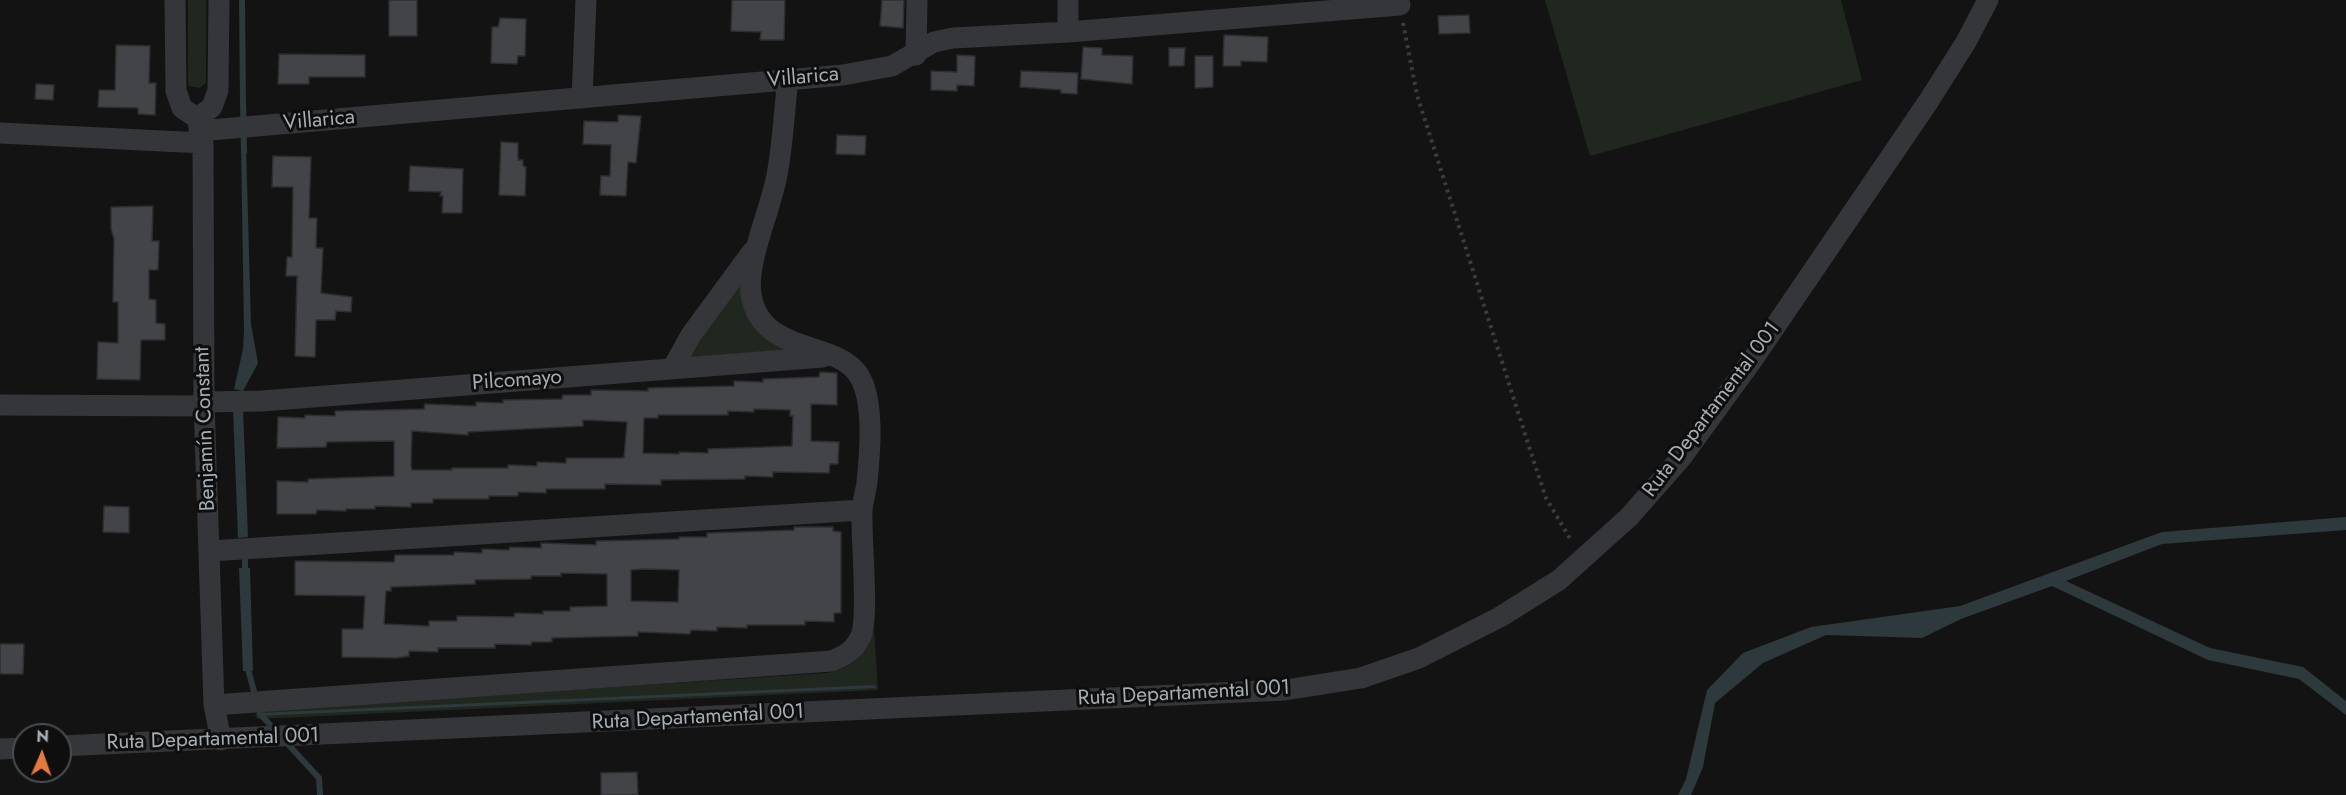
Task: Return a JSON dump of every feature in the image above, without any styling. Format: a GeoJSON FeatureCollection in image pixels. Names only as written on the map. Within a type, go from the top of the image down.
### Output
{"type":"FeatureCollection","features":[{"type":"Feature","properties":{"kind":"street"},"geometry":{"type":"LineString","coordinates":[[175,0],[176,91],[182,108],[200,131],[218,90],[219,0]]}},
{"type":"Feature","properties":{"kind":"street"},"geometry":{"type":"LineString","coordinates":[[582,98],[586,0]]}},
{"type":"Feature","properties":{"kind":"street"},"geometry":{"type":"LineString","coordinates":[[916,55],[917,0]]}},
{"type":"Feature","properties":{"kind":"street"},"geometry":{"type":"LineString","coordinates":[[1068,0],[1068,32]]}},
{"type":"Feature","properties":{"kind":"street","name":"Ruta Departamental 001"},"geometry":{"type":"LineString","coordinates":[[72,746],[1285,690],[1361,678],[1419,658],[1500,617],[1559,580],[1629,517],[1681,458],[1928,102],[1966,42],[1988,0]]}},
{"type":"Feature","properties":{"kind":"street","name":"Villarica"},"geometry":{"type":"LineString","coordinates":[[0,133],[200,131],[244,128],[843,75],[892,66],[916,55],[934,42],[953,38],[1068,32],[1399,2]]}},
{"type":"Feature","properties":{"kind":"street"},"geometry":{"type":"LineString","coordinates":[[214,705],[832,661],[850,653],[862,634],[862,510],[870,445],[866,399],[859,376],[853,368],[795,343],[770,329],[759,319],[750,293],[750,276],[777,175],[788,80]]}},
{"type":"Feature","properties":{"kind":"street","name":"Benjamín Constant"},"geometry":{"type":"LineString","coordinates":[[200,131],[204,404],[214,705],[221,740]]}},
{"type":"Feature","properties":{"kind":"street"},"geometry":{"type":"LineString","coordinates":[[672,369],[704,316],[759,242]]}},
{"type":"Feature","properties":{"kind":"street","name":"Pilcomayo"},"geometry":{"type":"LineString","coordinates":[[0,405],[204,404],[830,357]]}},
{"type":"Feature","properties":{"kind":"street"},"geometry":{"type":"LineString","coordinates":[[210,551],[862,510]]}},
{"type":"Feature","properties":{"kind":"path"},"geometry":{"type":"LineString","coordinates":[[1399,2],[1417,95],[1533,459],[1546,498],[1583,559]]}},
{"type":"Feature","properties":{"kind":"shaded area"},"geometry":{"type":"Polygon","coordinates":[[[188,0],[206,0],[206,83],[200,88],[189,86],[188,82],[188,0]]]}},
{"type":"Feature","properties":{"kind":"shaded area"},"geometry":{"type":"Polygon","coordinates":[[[239,0],[245,0],[246,105],[240,106],[239,0]]]}},
{"type":"Feature","properties":{"kind":"shaded area"},"geometry":{"type":"Polygon","coordinates":[[[1545,0],[1841,0],[1862,80],[1590,156],[1545,0]]]}},
{"type":"Feature","properties":{"kind":"shaded area"},"geometry":{"type":"Polygon","coordinates":[[[241,145],[246,145],[251,324],[258,363],[243,391],[234,389],[243,349],[244,330],[241,145]]]}},
{"type":"Feature","properties":{"kind":"shaded area"},"geometry":{"type":"Polygon","coordinates":[[[743,275],[743,302],[750,320],[765,335],[788,348],[786,350],[691,357],[690,353],[743,275]]]}},
{"type":"Feature","properties":{"kind":"shaded area"},"geometry":{"type":"Polygon","coordinates":[[[233,409],[243,409],[248,537],[238,538],[233,409]]]}},
{"type":"Feature","properties":{"kind":"shaded area"},"geometry":{"type":"Polygon","coordinates":[[[2346,517],[2346,530],[2162,544],[2066,581],[2210,648],[2303,667],[2346,701],[2346,715],[2299,679],[2208,660],[2052,586],[1961,619],[1922,638],[1826,635],[1763,663],[1715,703],[1703,767],[1691,795],[1678,795],[1686,779],[1707,690],[1743,653],[1811,627],[1960,606],[2162,532],[2346,517]]]}},
{"type":"Feature","properties":{"kind":"shaded area"},"geometry":{"type":"Polygon","coordinates":[[[239,568],[250,568],[253,671],[243,671],[239,568]]]}},
{"type":"Feature","properties":{"kind":"shaded area"},"geometry":{"type":"Polygon","coordinates":[[[874,628],[878,690],[258,719],[255,716],[259,710],[827,673],[845,668],[858,658],[867,645],[874,628]]]}},
{"type":"Feature","properties":{"kind":"shaded area"},"geometry":{"type":"Polygon","coordinates":[[[875,685],[876,688],[258,716],[258,713],[875,685]]]}},
{"type":"Feature","properties":{"kind":"building"},"geometry":{"type":"Polygon","coordinates":[[[389,0],[417,0],[417,36],[389,36],[389,0]]]}},
{"type":"Feature","properties":{"kind":"building"},"geometry":{"type":"Polygon","coordinates":[[[732,0],[785,0],[784,40],[760,40],[761,32],[731,31],[732,0]]]}},
{"type":"Feature","properties":{"kind":"building"},"geometry":{"type":"Polygon","coordinates":[[[882,0],[904,0],[903,28],[880,26],[882,0]]]}},
{"type":"Feature","properties":{"kind":"building"},"geometry":{"type":"Polygon","coordinates":[[[1469,15],[1470,33],[1439,34],[1438,16],[1469,15]]]}},
{"type":"Feature","properties":{"kind":"building"},"geometry":{"type":"Polygon","coordinates":[[[500,18],[526,19],[525,56],[518,56],[517,64],[491,63],[492,27],[498,27],[500,18]]]}},
{"type":"Feature","properties":{"kind":"building"},"geometry":{"type":"Polygon","coordinates":[[[1224,35],[1268,37],[1267,62],[1241,61],[1241,66],[1223,66],[1224,35]]]}},
{"type":"Feature","properties":{"kind":"building"},"geometry":{"type":"Polygon","coordinates":[[[116,45],[150,46],[149,83],[156,83],[155,115],[138,114],[138,108],[98,107],[99,90],[115,90],[116,45]]]}},
{"type":"Feature","properties":{"kind":"building"},"geometry":{"type":"Polygon","coordinates":[[[1083,47],[1102,48],[1102,55],[1133,56],[1132,84],[1081,79],[1083,47]]]}},
{"type":"Feature","properties":{"kind":"building"},"geometry":{"type":"Polygon","coordinates":[[[1169,48],[1185,48],[1184,66],[1169,66],[1169,48]]]}},
{"type":"Feature","properties":{"kind":"building"},"geometry":{"type":"Polygon","coordinates":[[[279,54],[365,55],[365,77],[309,77],[309,84],[278,84],[279,54]]]}},
{"type":"Feature","properties":{"kind":"building"},"geometry":{"type":"Polygon","coordinates":[[[957,55],[975,56],[974,86],[957,85],[957,91],[931,90],[931,71],[957,72],[957,55]]]}},
{"type":"Feature","properties":{"kind":"building"},"geometry":{"type":"Polygon","coordinates":[[[1195,56],[1213,56],[1213,87],[1195,88],[1195,56]]]}},
{"type":"Feature","properties":{"kind":"building"},"geometry":{"type":"Polygon","coordinates":[[[1021,71],[1078,73],[1077,94],[1061,93],[1061,90],[1020,87],[1021,71]]]}},
{"type":"Feature","properties":{"kind":"building"},"geometry":{"type":"Polygon","coordinates":[[[36,84],[54,85],[53,100],[35,99],[36,84]]]}},
{"type":"Feature","properties":{"kind":"building"},"geometry":{"type":"Polygon","coordinates":[[[618,115],[641,116],[636,163],[628,162],[626,196],[600,195],[601,176],[610,176],[611,145],[583,144],[584,121],[618,122],[618,115]]]}},
{"type":"Feature","properties":{"kind":"building"},"geometry":{"type":"Polygon","coordinates":[[[837,135],[866,136],[865,155],[836,154],[837,135]]]}},
{"type":"Feature","properties":{"kind":"building"},"geometry":{"type":"Polygon","coordinates":[[[501,142],[518,143],[518,160],[523,160],[523,166],[526,167],[525,196],[499,195],[501,142]]]}},
{"type":"Feature","properties":{"kind":"building"},"geometry":{"type":"Polygon","coordinates":[[[273,156],[311,157],[309,218],[317,218],[316,248],[323,248],[321,293],[352,297],[351,312],[336,311],[335,320],[316,320],[315,357],[295,356],[297,276],[286,276],[287,257],[292,257],[293,187],[272,187],[273,156]]]}},
{"type":"Feature","properties":{"kind":"building"},"geometry":{"type":"Polygon","coordinates":[[[410,166],[463,169],[462,213],[442,213],[443,196],[440,196],[441,192],[409,191],[410,166]]]}},
{"type":"Feature","properties":{"kind":"building"},"geometry":{"type":"Polygon","coordinates":[[[153,206],[152,241],[159,241],[158,270],[149,270],[149,299],[156,300],[156,323],[165,324],[165,340],[141,340],[140,380],[97,379],[98,342],[118,343],[118,302],[113,302],[114,239],[111,229],[111,207],[153,206]]]}},
{"type":"Feature","properties":{"kind":"building"},"geometry":{"type":"Polygon","coordinates":[[[820,372],[837,373],[837,405],[811,404],[811,441],[839,442],[838,464],[830,464],[829,473],[773,472],[773,477],[745,476],[745,479],[661,480],[661,485],[605,484],[605,489],[546,489],[546,493],[518,492],[518,496],[489,496],[489,499],[433,499],[433,503],[411,503],[411,507],[375,506],[375,509],[346,509],[346,511],[317,510],[316,514],[277,514],[277,481],[308,482],[308,479],[394,476],[394,441],[327,442],[326,447],[277,448],[278,417],[335,416],[335,411],[424,409],[425,404],[476,406],[476,402],[503,403],[503,400],[562,399],[563,395],[591,395],[591,390],[648,391],[648,388],[734,386],[734,381],[763,382],[763,379],[819,377],[820,372]],[[754,409],[754,412],[728,411],[728,415],[658,415],[658,418],[644,418],[643,453],[708,453],[708,449],[792,446],[793,416],[790,416],[790,410],[754,409]],[[583,420],[583,426],[468,432],[468,435],[412,431],[412,470],[508,468],[508,465],[537,466],[537,462],[566,463],[566,458],[624,458],[627,422],[583,420]]]}},
{"type":"Feature","properties":{"kind":"building"},"geometry":{"type":"Polygon","coordinates":[[[104,506],[129,507],[129,533],[103,532],[104,506]]]}},
{"type":"Feature","properties":{"kind":"building"},"geometry":{"type":"Polygon","coordinates":[[[794,527],[833,527],[833,531],[841,532],[841,613],[834,613],[834,622],[805,621],[805,625],[747,625],[747,628],[717,627],[717,631],[691,630],[690,634],[638,632],[638,636],[552,638],[552,642],[532,642],[531,645],[495,644],[495,648],[438,648],[438,652],[409,651],[409,656],[397,658],[342,657],[342,629],[363,629],[365,596],[295,595],[295,561],[394,562],[395,555],[482,553],[482,549],[541,548],[541,543],[596,545],[596,541],[679,539],[679,537],[707,537],[707,533],[794,530],[794,527]],[[631,570],[631,601],[678,602],[679,570],[631,570]],[[561,573],[561,576],[531,576],[531,579],[475,580],[475,584],[391,587],[391,591],[386,591],[384,624],[429,626],[429,621],[457,621],[457,616],[514,617],[515,613],[543,614],[543,611],[570,611],[570,607],[607,606],[607,574],[561,573]]]}},
{"type":"Feature","properties":{"kind":"building"},"geometry":{"type":"Polygon","coordinates":[[[0,644],[24,644],[23,674],[0,674],[0,644]]]}},
{"type":"Feature","properties":{"kind":"building"},"geometry":{"type":"Polygon","coordinates":[[[637,772],[638,795],[601,795],[601,773],[637,772]]]}},
{"type":"Feature","properties":{"kind":"waterway"},"geometry":{"type":"LineString","coordinates":[[243,100],[244,152]]}},
{"type":"Feature","properties":{"kind":"waterway"},"geometry":{"type":"LineString","coordinates":[[245,551],[245,574]]}},
{"type":"Feature","properties":{"kind":"waterway"},"geometry":{"type":"LineString","coordinates":[[247,665],[256,699]]}},
{"type":"Feature","properties":{"kind":"waterway"},"geometry":{"type":"LineString","coordinates":[[259,709],[260,714],[276,731]]}},
{"type":"Feature","properties":{"kind":"waterway"},"geometry":{"type":"LineString","coordinates":[[285,741],[319,778],[320,795]]}}]}
